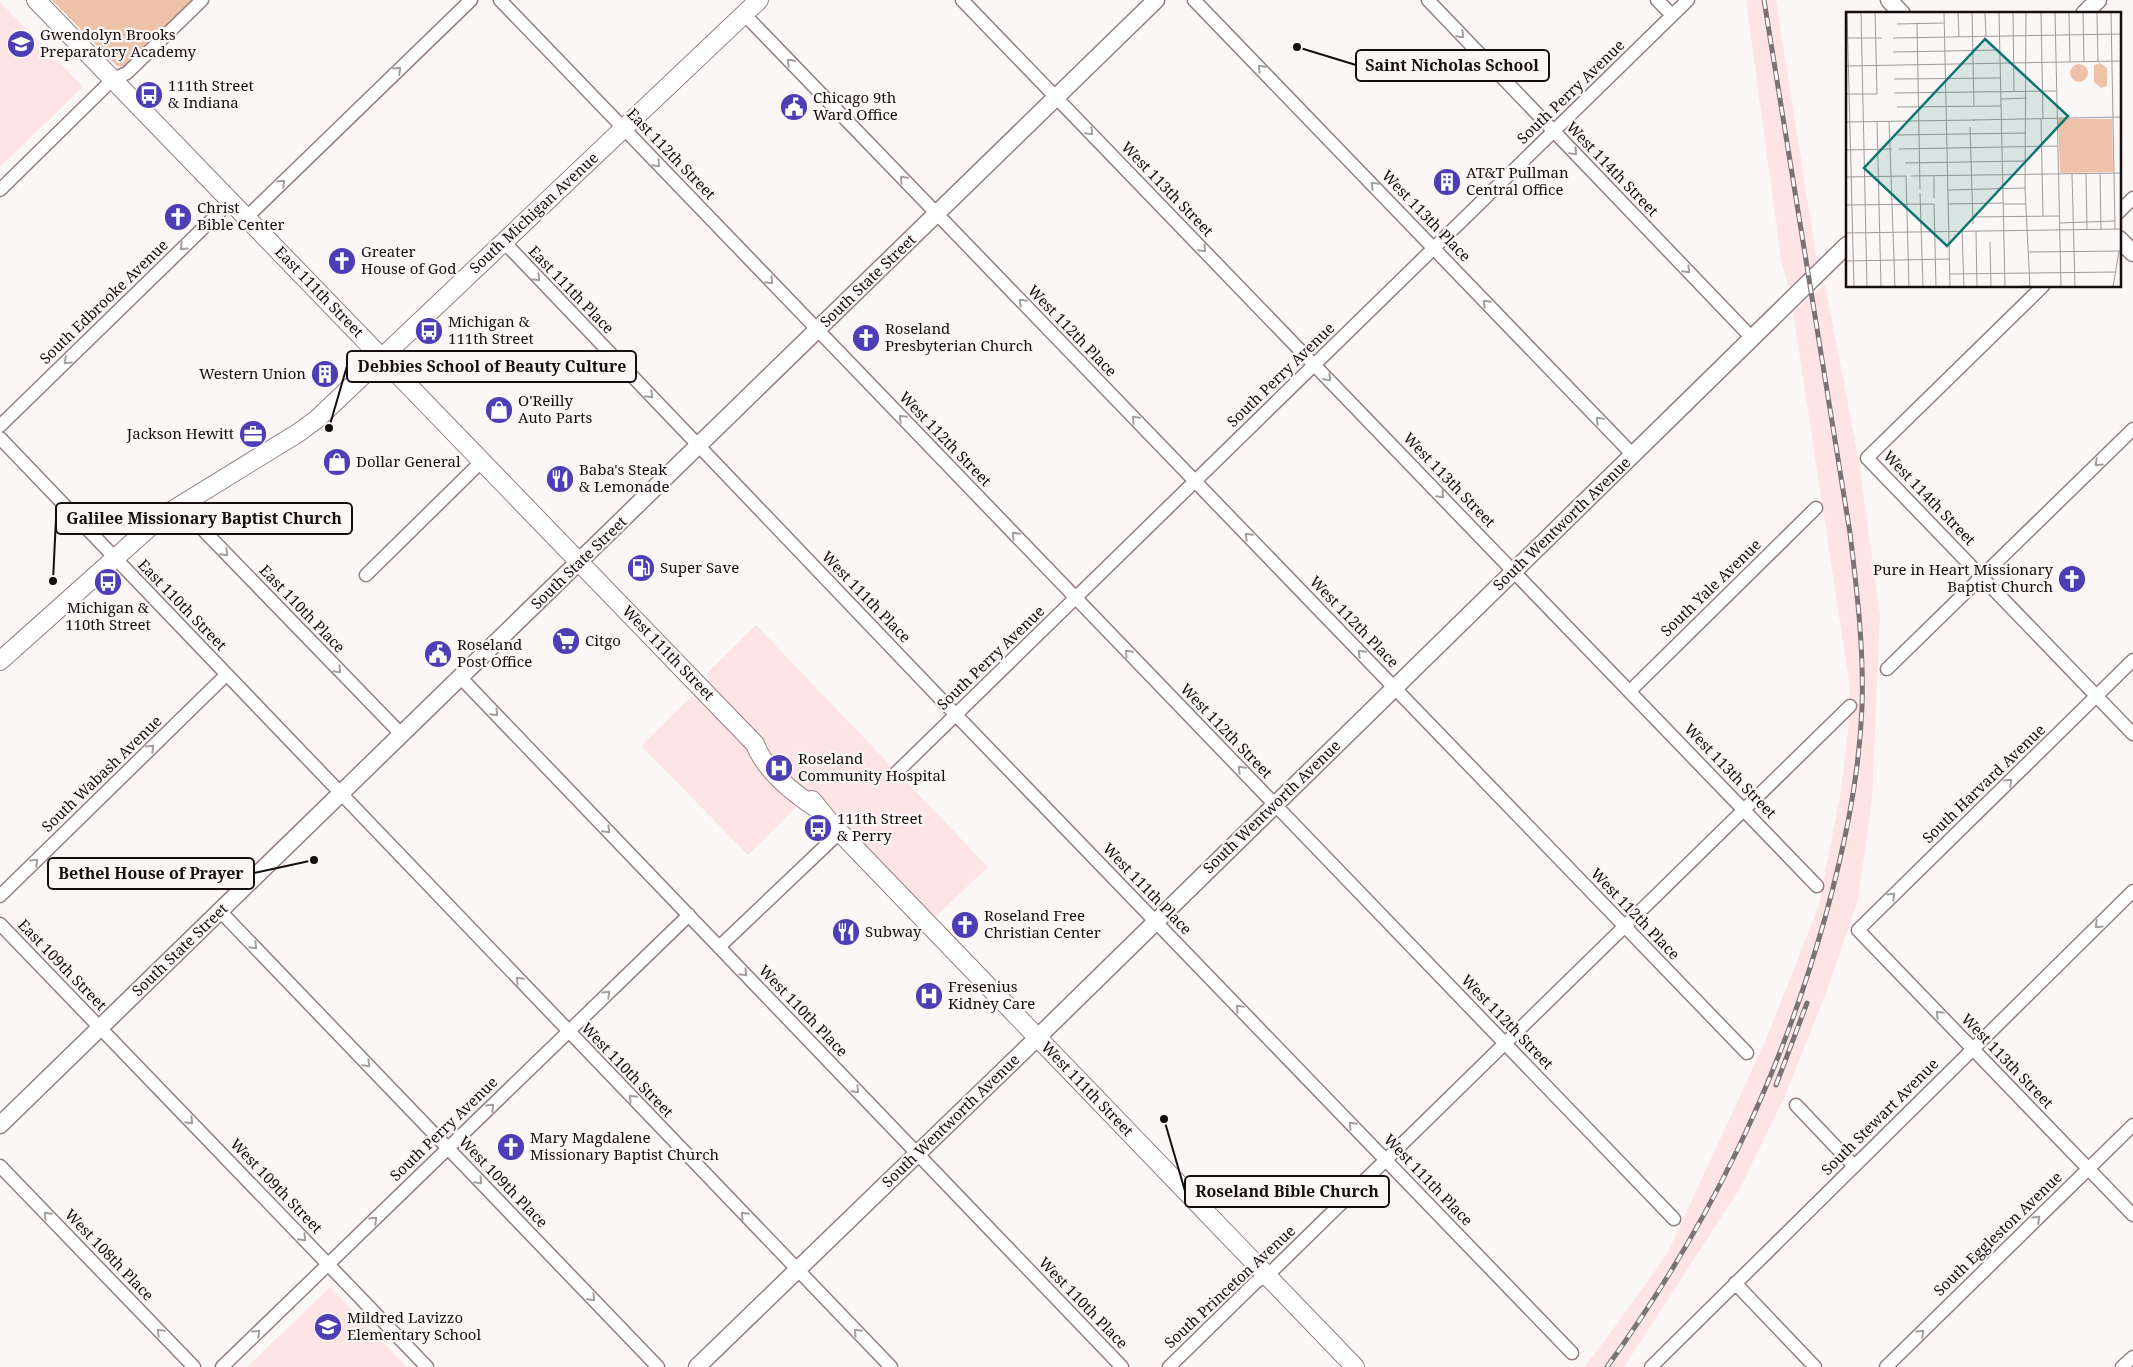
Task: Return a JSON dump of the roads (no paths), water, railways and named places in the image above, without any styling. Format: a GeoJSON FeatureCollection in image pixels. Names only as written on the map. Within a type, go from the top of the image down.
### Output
{"type":"FeatureCollection","features":[{"type":"Feature","properties":{"kind":"main road","name":"East 111th Street"},"geometry":{"type":"LineString","coordinates":[[36,0],[580,562]]}},
{"type":"Feature","properties":{"kind":"main road","name":"South Michigan Avenue"},"geometry":{"type":"LineString","coordinates":[[0,661],[160,518],[317,419],[759,0]]}},
{"type":"Feature","properties":{"kind":"main road","name":"West 111th Street"},"geometry":{"type":"LineString","coordinates":[[580,562],[756,744],[763,747],[792,774],[806,789],[819,810],[1355,1367]]}},
{"type":"Feature","properties":{"kind":"street"},"geometry":{"type":"LineString","coordinates":[[0,190],[113,79],[127,73],[202,0]]}},
{"type":"Feature","properties":{"kind":"street"},"geometry":{"type":"LineString","coordinates":[[247,217],[471,0]]}},
{"type":"Feature","properties":{"kind":"street","name":"East 112th Street"},"geometry":{"type":"LineString","coordinates":[[500,0],[818,330]]}},
{"type":"Feature","properties":{"kind":"street","name":"West 113th Street"},"geometry":{"type":"LineString","coordinates":[[962,0],[1817,886]]}},
{"type":"Feature","properties":{"kind":"street","name":"South State Street"},"geometry":{"type":"LineString","coordinates":[[0,1125],[1156,0]]}},
{"type":"Feature","properties":{"kind":"street","name":"West 113th Place"},"geometry":{"type":"LineString","coordinates":[[1194,0],[1633,455]]}},
{"type":"Feature","properties":{"kind":"street","name":"West 114th Street"},"geometry":{"type":"LineString","coordinates":[[1428,0],[1752,338]]}},
{"type":"Feature","properties":{"kind":"street"},"geometry":{"type":"LineString","coordinates":[[1657,0],[1672,16]]}},
{"type":"Feature","properties":{"kind":"street","name":"South Perry Avenue"},"geometry":{"type":"LineString","coordinates":[[896,773],[1688,0]]}},
{"type":"Feature","properties":{"kind":"street"},"geometry":{"type":"LineString","coordinates":[[1889,0],[1900,12]]}},
{"type":"Feature","properties":{"kind":"street"},"geometry":{"type":"LineString","coordinates":[[2086,12],[2098,0]]}},
{"type":"Feature","properties":{"kind":"street","name":"West 112th Place"},"geometry":{"type":"LineString","coordinates":[[744,14],[1746,1054]]}},
{"type":"Feature","properties":{"kind":"street"},"geometry":{"type":"LineString","coordinates":[[2120,211],[2133,198]]}},
{"type":"Feature","properties":{"kind":"street","name":"South Edbrooke Avenue"},"geometry":{"type":"LineString","coordinates":[[0,426],[231,201]]}},
{"type":"Feature","properties":{"kind":"street"},"geometry":{"type":"LineString","coordinates":[[2120,240],[2133,253]]}},
{"type":"Feature","properties":{"kind":"street","name":"East 111th Place"},"geometry":{"type":"LineString","coordinates":[[504,242],[699,446]]}},
{"type":"Feature","properties":{"kind":"street","name":"South Wentworth Avenue"},"geometry":{"type":"LineString","coordinates":[[697,1367],[1038,1038],[1155,921],[1846,246]]}},
{"type":"Feature","properties":{"kind":"street","name":"West 114th Street"},"geometry":{"type":"LineString","coordinates":[[2041,288],[1867,458],[2133,734]]}},
{"type":"Feature","properties":{"kind":"street","name":"West 112th Street"},"geometry":{"type":"LineString","coordinates":[[818,330],[1674,1219]]}},
{"type":"Feature","properties":{"kind":"street"},"geometry":{"type":"LineString","coordinates":[[1887,669],[2133,429]]}},
{"type":"Feature","properties":{"kind":"street","name":"East 110th Street"},"geometry":{"type":"LineString","coordinates":[[0,438],[341,795]]}},
{"type":"Feature","properties":{"kind":"street","name":"West 111th Place"},"geometry":{"type":"LineString","coordinates":[[699,446],[1572,1353]]}},
{"type":"Feature","properties":{"kind":"street"},"geometry":{"type":"LineString","coordinates":[[366,575],[482,461]]}},
{"type":"Feature","properties":{"kind":"street","name":"East 110th Place"},"geometry":{"type":"LineString","coordinates":[[179,505],[402,735]]}},
{"type":"Feature","properties":{"kind":"street","name":"South Yale Avenue"},"geometry":{"type":"LineString","coordinates":[[1630,691],[1816,508]]}},
{"type":"Feature","properties":{"kind":"street","name":"South Harvard Avenue"},"geometry":{"type":"LineString","coordinates":[[1858,930],[2133,660]]}},
{"type":"Feature","properties":{"kind":"street","name":"South Wabash Avenue"},"geometry":{"type":"LineString","coordinates":[[0,896],[226,675]]}},
{"type":"Feature","properties":{"kind":"street","name":"West 110th Place"},"geometry":{"type":"LineString","coordinates":[[461,678],[1122,1367]]}},
{"type":"Feature","properties":{"kind":"street","name":"South Princeton Avenue"},"geometry":{"type":"LineString","coordinates":[[1169,1367],[1386,1160],[1850,706]]}},
{"type":"Feature","properties":{"kind":"street","name":"West 110th Street"},"geometry":{"type":"LineString","coordinates":[[341,795],[891,1367]]}},
{"type":"Feature","properties":{"kind":"street"},"geometry":{"type":"LineString","coordinates":[[719,947],[840,832]]}},
{"type":"Feature","properties":{"kind":"street","name":"South Stewart Avenue"},"geometry":{"type":"LineString","coordinates":[[1651,1367],[2133,891]]}},
{"type":"Feature","properties":{"kind":"street","name":"West 109th Place"},"geometry":{"type":"LineString","coordinates":[[220,911],[658,1367]]}},
{"type":"Feature","properties":{"kind":"street","name":"South Perry Avenue"},"geometry":{"type":"LineString","coordinates":[[222,1367],[689,915]]}},
{"type":"Feature","properties":{"kind":"street","name":"East 109th Street"},"geometry":{"type":"LineString","coordinates":[[0,924],[100,1028]]}},
{"type":"Feature","properties":{"kind":"street","name":"West 113th Street"},"geometry":{"type":"LineString","coordinates":[[1858,930],[2133,1216]]}},
{"type":"Feature","properties":{"kind":"street","name":"West 109th Street"},"geometry":{"type":"LineString","coordinates":[[100,1028],[427,1367]]}},
{"type":"Feature","properties":{"kind":"street"},"geometry":{"type":"LineString","coordinates":[[1796,1105],[1854,1166]]}},
{"type":"Feature","properties":{"kind":"street","name":"South Eggleston Avenue"},"geometry":{"type":"LineString","coordinates":[[1886,1367],[2133,1125]]}},
{"type":"Feature","properties":{"kind":"street","name":"West 108th Place"},"geometry":{"type":"LineString","coordinates":[[0,1166],[194,1367]]}},
{"type":"Feature","properties":{"kind":"street"},"geometry":{"type":"LineString","coordinates":[[1735,1283],[1815,1367]]}},
{"type":"Feature","properties":{"kind":"street"},"geometry":{"type":"LineString","coordinates":[[2122,1367],[2133,1356]]}},
{"type":"Feature","properties":{"kind":"railway"},"geometry":{"type":"LineString","coordinates":[[1607,1367],[1677,1261],[1708,1207],[1762,1096],[1806,979],[1825,918],[1850,814],[1858,761],[1862,707],[1862,664],[1850,533],[1764,0]]}},
{"type":"Feature","properties":{"kind":"railway"},"geometry":{"type":"LineString","coordinates":[[1776,1085],[1807,1003]]}},
{"type":"Feature","properties":{"kind":"place","name":"Gwendolyn Brooks Preparatory Academy"},"geometry":{"type":"Point","coordinates":[21,44]}},
{"type":"Feature","properties":{"kind":"place","name":"Saint Nicholas School"},"geometry":{"type":"Point","coordinates":[1297,47]}},
{"type":"Feature","properties":{"kind":"place","name":"111th Street & Indiana"},"geometry":{"type":"Point","coordinates":[149,95]}},
{"type":"Feature","properties":{"kind":"place","name":"Chicago 9th Ward Office"},"geometry":{"type":"Point","coordinates":[794,107]}},
{"type":"Feature","properties":{"kind":"place","name":"AT&T Pullman Central Office"},"geometry":{"type":"Point","coordinates":[1447,182]}},
{"type":"Feature","properties":{"kind":"place","name":"Christ Bible Center"},"geometry":{"type":"Point","coordinates":[178,217]}},
{"type":"Feature","properties":{"kind":"place","name":"Greater House of God"},"geometry":{"type":"Point","coordinates":[342,261]}},
{"type":"Feature","properties":{"kind":"place","name":"Michigan & 111th Street"},"geometry":{"type":"Point","coordinates":[429,331]}},
{"type":"Feature","properties":{"kind":"place","name":"Roseland Presbyterian Church"},"geometry":{"type":"Point","coordinates":[866,338]}},
{"type":"Feature","properties":{"kind":"place","name":"Western Union"},"geometry":{"type":"Point","coordinates":[325,374]}},
{"type":"Feature","properties":{"kind":"place","name":"O'Reilly Auto Parts"},"geometry":{"type":"Point","coordinates":[499,410]}},
{"type":"Feature","properties":{"kind":"place","name":"Debbies School of Beauty Culture"},"geometry":{"type":"Point","coordinates":[329,428]}},
{"type":"Feature","properties":{"kind":"place","name":"Jackson Hewitt"},"geometry":{"type":"Point","coordinates":[253,434]}},
{"type":"Feature","properties":{"kind":"place","name":"Dollar General"},"geometry":{"type":"Point","coordinates":[337,462]}},
{"type":"Feature","properties":{"kind":"place","name":"Baba's Steak & Lemonade"},"geometry":{"type":"Point","coordinates":[560,479]}},
{"type":"Feature","properties":{"kind":"place","name":"Super Save"},"geometry":{"type":"Point","coordinates":[641,568]}},
{"type":"Feature","properties":{"kind":"place","name":"Pure in Heart Missionary Baptist Church"},"geometry":{"type":"Point","coordinates":[2072,579]}},
{"type":"Feature","properties":{"kind":"place","name":"Galilee Missionary Baptist Church"},"geometry":{"type":"Point","coordinates":[53,581]}},
{"type":"Feature","properties":{"kind":"place","name":"Michigan & 110th Street"},"geometry":{"type":"Point","coordinates":[108,582]}},
{"type":"Feature","properties":{"kind":"place","name":"Citgo"},"geometry":{"type":"Point","coordinates":[566,641]}},
{"type":"Feature","properties":{"kind":"place","name":"Roseland Post Office"},"geometry":{"type":"Point","coordinates":[438,654]}},
{"type":"Feature","properties":{"kind":"place","name":"Roseland Community Hospital"},"geometry":{"type":"Point","coordinates":[779,768]}},
{"type":"Feature","properties":{"kind":"place","name":"111th Street & Perry"},"geometry":{"type":"Point","coordinates":[818,828]}},
{"type":"Feature","properties":{"kind":"place","name":"Bethel House of Prayer"},"geometry":{"type":"Point","coordinates":[314,860]}},
{"type":"Feature","properties":{"kind":"place","name":"Roseland Free Christian Center"},"geometry":{"type":"Point","coordinates":[965,925]}},
{"type":"Feature","properties":{"kind":"place","name":"Subway"},"geometry":{"type":"Point","coordinates":[846,932]}},
{"type":"Feature","properties":{"kind":"place","name":"Fresenius Kidney Care"},"geometry":{"type":"Point","coordinates":[929,996]}},
{"type":"Feature","properties":{"kind":"place","name":"Roseland Bible Church"},"geometry":{"type":"Point","coordinates":[1164,1119]}},
{"type":"Feature","properties":{"kind":"place","name":"Mary Magdalene Missionary Baptist Church"},"geometry":{"type":"Point","coordinates":[511,1147]}},
{"type":"Feature","properties":{"kind":"place","name":"Mildred Lavizzo Elementary School"},"geometry":{"type":"Point","coordinates":[328,1327]}}]}
